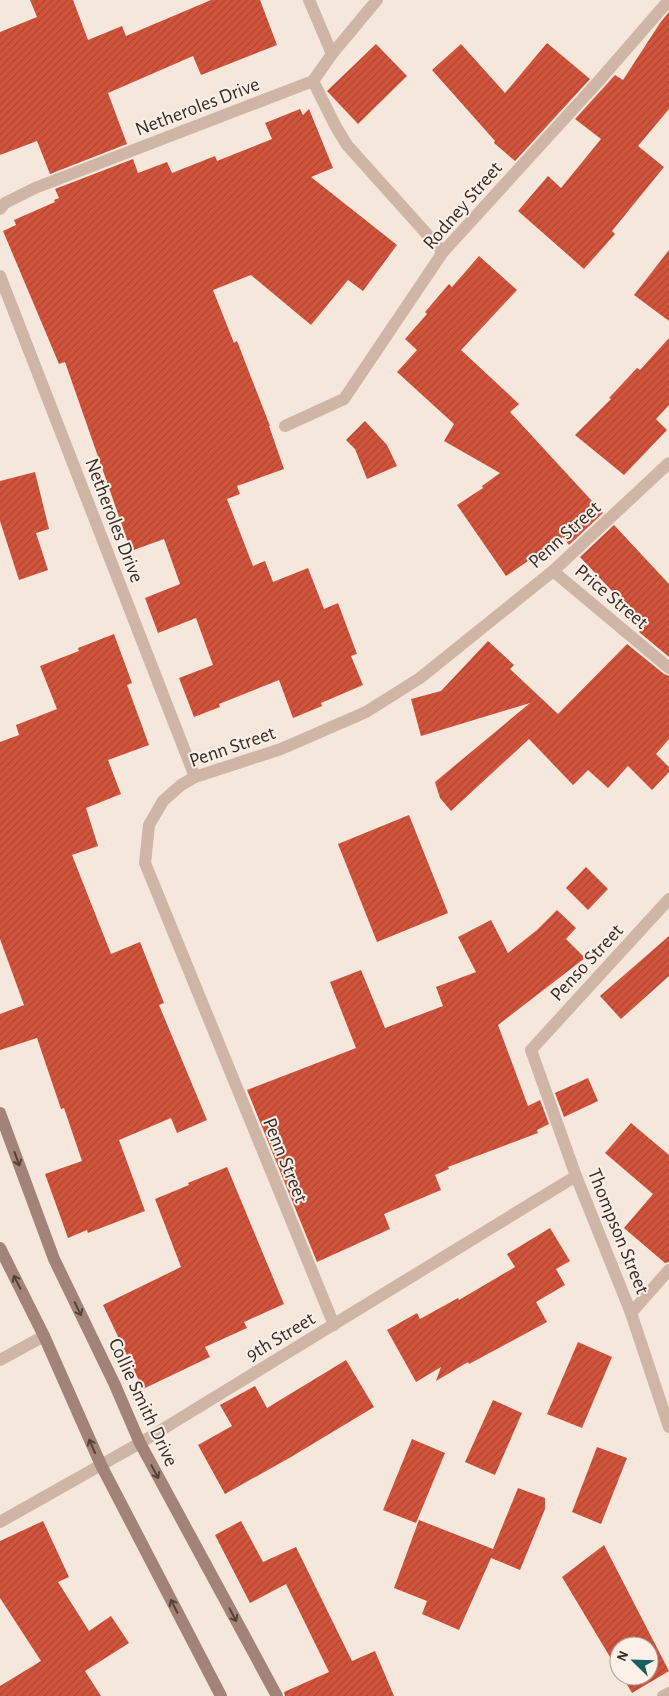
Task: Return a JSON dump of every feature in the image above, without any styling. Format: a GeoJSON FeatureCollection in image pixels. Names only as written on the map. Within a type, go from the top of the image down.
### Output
{"type":"FeatureCollection","features":[{"type":"Feature","properties":{"kind":"street"},"geometry":{"type":"LineString","coordinates":[[308,0],[332,54]]}},
{"type":"Feature","properties":{"kind":"street"},"geometry":{"type":"LineString","coordinates":[[377,0],[332,54],[313,82],[347,145],[443,252]]}},
{"type":"Feature","properties":{"kind":"street","name":"Rodney Street"},"geometry":{"type":"LineString","coordinates":[[285,426],[344,399],[443,252],[597,83],[669,0]]}},
{"type":"Feature","properties":{"kind":"street","name":"Netheroles Drive"},"geometry":{"type":"LineString","coordinates":[[0,209],[5,204],[35,188],[313,82]]}},
{"type":"Feature","properties":{"kind":"street","name":"Netheroles Drive"},"geometry":{"type":"LineString","coordinates":[[0,276],[195,777]]}},
{"type":"Feature","properties":{"kind":"street","name":"Penn Street"},"geometry":{"type":"LineString","coordinates":[[334,1325],[145,863],[149,825],[163,801],[181,785],[195,777],[281,749],[366,712],[420,678],[553,571],[669,463]]}},
{"type":"Feature","properties":{"kind":"street","name":"Price Street"},"geometry":{"type":"LineString","coordinates":[[553,571],[669,668]]}},
{"type":"Feature","properties":{"kind":"street","name":"Penso Street"},"geometry":{"type":"LineString","coordinates":[[531,1050],[669,899]]}},
{"type":"Feature","properties":{"kind":"street","name":"Thompson Street"},"geometry":{"type":"LineString","coordinates":[[531,1050],[576,1176],[631,1313],[669,1427]]}},
{"type":"Feature","properties":{"kind":"street","name":"Collie Smith Drive"},"geometry":{"type":"LineString","coordinates":[[0,1113],[54,1259],[115,1385],[140,1443],[277,1696]]}},
{"type":"Feature","properties":{"kind":"street","name":"9th Street"},"geometry":{"type":"LineString","coordinates":[[0,1522],[140,1443],[576,1176]]}},
{"type":"Feature","properties":{"kind":"street"},"geometry":{"type":"LineString","coordinates":[[0,1248],[44,1336],[101,1465],[221,1696]]}},
{"type":"Feature","properties":{"kind":"street"},"geometry":{"type":"LineString","coordinates":[[631,1313],[669,1270]]}},
{"type":"Feature","properties":{"kind":"street"},"geometry":{"type":"LineString","coordinates":[[0,1360],[44,1336]]}},
{"type":"Feature","properties":{"kind":"street"},"geometry":{"type":"LineString","coordinates":[[663,1696],[669,1693]]}},
{"type":"Feature","properties":{"kind":"building"},"geometry":{"type":"Polygon","coordinates":[[[30,0],[73,0],[88,40],[122,26],[126,36],[211,0],[260,0],[277,45],[201,75],[193,56],[108,93],[127,144],[50,174],[37,141],[0,155],[0,32],[37,17],[30,0]]]}},
{"type":"Feature","properties":{"kind":"building"},"geometry":{"type":"Polygon","coordinates":[[[669,12],[669,109],[638,146],[664,167],[612,231],[615,234],[584,269],[518,211],[548,176],[561,188],[601,139],[575,119],[615,75],[623,80],[669,12]]]}},
{"type":"Feature","properties":{"kind":"building"},"geometry":{"type":"Polygon","coordinates":[[[547,43],[590,79],[515,161],[494,143],[495,141],[432,70],[461,44],[505,93],[547,43]]]}},
{"type":"Feature","properties":{"kind":"building"},"geometry":{"type":"Polygon","coordinates":[[[376,44],[407,76],[358,124],[327,91],[376,44]]]}},
{"type":"Feature","properties":{"kind":"building"},"geometry":{"type":"Polygon","coordinates":[[[300,109],[303,115],[309,109],[333,168],[311,177],[397,245],[363,291],[348,280],[311,325],[251,275],[213,290],[234,343],[237,341],[270,426],[284,469],[237,486],[240,494],[227,499],[253,566],[265,561],[273,582],[308,568],[324,609],[338,603],[357,654],[351,656],[363,685],[321,703],[322,706],[293,718],[279,680],[219,704],[220,707],[194,717],[179,678],[213,665],[196,618],[158,633],[145,598],[180,584],[164,539],[131,551],[65,362],[59,364],[3,231],[16,225],[14,220],[55,202],[54,200],[59,198],[55,189],[133,159],[138,173],[167,162],[172,173],[215,156],[217,161],[272,139],[265,123],[300,109]]]}},
{"type":"Feature","properties":{"kind":"building"},"geometry":{"type":"Polygon","coordinates":[[[669,250],[669,321],[634,295],[669,250]]]}},
{"type":"Feature","properties":{"kind":"building"},"geometry":{"type":"Polygon","coordinates":[[[479,256],[517,290],[461,350],[519,404],[510,412],[603,513],[569,545],[563,537],[506,576],[457,505],[483,488],[482,486],[500,473],[444,441],[454,424],[397,372],[417,350],[405,339],[427,314],[425,312],[449,284],[452,287],[479,256]]]}},
{"type":"Feature","properties":{"kind":"building"},"geometry":{"type":"Polygon","coordinates":[[[669,338],[669,405],[656,419],[667,430],[624,475],[575,435],[611,399],[609,398],[637,368],[640,370],[669,338]]]}},
{"type":"Feature","properties":{"kind":"building"},"geometry":{"type":"Polygon","coordinates":[[[365,421],[387,445],[397,466],[367,479],[355,449],[346,440],[365,421]]]}},
{"type":"Feature","properties":{"kind":"building"},"geometry":{"type":"Polygon","coordinates":[[[35,472],[49,529],[36,533],[48,570],[19,580],[0,521],[0,481],[35,472]]]}},
{"type":"Feature","properties":{"kind":"building"},"geometry":{"type":"Polygon","coordinates":[[[614,525],[669,584],[669,657],[639,632],[645,626],[580,557],[614,525]]]}},
{"type":"Feature","properties":{"kind":"building"},"geometry":{"type":"Polygon","coordinates":[[[114,634],[132,683],[127,685],[149,745],[108,760],[121,794],[86,808],[98,846],[72,855],[111,954],[140,942],[164,1003],[159,1005],[207,1120],[177,1133],[171,1118],[119,1140],[145,1211],[88,1233],[87,1230],[68,1238],[45,1174],[82,1161],[64,1108],[61,1109],[37,1038],[0,1050],[0,1014],[24,1005],[0,939],[0,742],[19,735],[16,725],[57,709],[40,666],[79,651],[78,648],[114,634]]]}},
{"type":"Feature","properties":{"kind":"building"},"geometry":{"type":"Polygon","coordinates":[[[488,641],[514,665],[510,669],[558,714],[627,644],[669,676],[669,739],[656,754],[669,767],[669,772],[652,790],[628,766],[608,788],[588,770],[573,785],[529,739],[451,811],[440,798],[435,782],[530,703],[421,736],[411,699],[441,691],[488,641]]]}},
{"type":"Feature","properties":{"kind":"building"},"geometry":{"type":"Polygon","coordinates":[[[409,815],[448,913],[377,942],[338,844],[409,815]]]}},
{"type":"Feature","properties":{"kind":"building"},"geometry":{"type":"Polygon","coordinates":[[[586,867],[608,889],[588,910],[566,888],[586,867]]]}},
{"type":"Feature","properties":{"kind":"building"},"geometry":{"type":"Polygon","coordinates":[[[557,910],[576,928],[566,939],[585,958],[498,1025],[528,1106],[540,1100],[549,1124],[537,1130],[538,1133],[448,1167],[449,1169],[435,1175],[441,1190],[384,1214],[390,1229],[317,1262],[247,1090],[356,1048],[330,982],[361,970],[385,1028],[443,1006],[436,987],[476,972],[458,937],[491,920],[508,953],[537,930],[557,910]]]}},
{"type":"Feature","properties":{"kind":"building"},"geometry":{"type":"Polygon","coordinates":[[[669,936],[669,976],[621,1019],[600,996],[669,936]]]}},
{"type":"Feature","properties":{"kind":"building"},"geometry":{"type":"Polygon","coordinates":[[[588,1078],[598,1101],[564,1117],[555,1093],[588,1078]]]}},
{"type":"Feature","properties":{"kind":"building"},"geometry":{"type":"Polygon","coordinates":[[[631,1123],[669,1155],[669,1262],[665,1263],[624,1228],[653,1194],[605,1153],[631,1123]]]}},
{"type":"Feature","properties":{"kind":"building"},"geometry":{"type":"Polygon","coordinates":[[[227,1167],[284,1304],[244,1322],[247,1328],[205,1347],[210,1357],[143,1389],[103,1305],[181,1267],[155,1199],[227,1167]]]}},
{"type":"Feature","properties":{"kind":"building"},"geometry":{"type":"Polygon","coordinates":[[[550,1228],[570,1261],[556,1269],[565,1285],[536,1302],[547,1322],[469,1364],[468,1362],[436,1381],[441,1367],[416,1382],[387,1330],[417,1313],[420,1319],[458,1298],[459,1300],[515,1267],[507,1254],[550,1228]]]}},
{"type":"Feature","properties":{"kind":"building"},"geometry":{"type":"Polygon","coordinates":[[[578,1342],[612,1357],[582,1428],[547,1414],[578,1342]]]}},
{"type":"Feature","properties":{"kind":"building"},"geometry":{"type":"Polygon","coordinates":[[[346,1360],[374,1407],[225,1494],[198,1445],[232,1426],[220,1405],[255,1386],[267,1408],[346,1360]]]}},
{"type":"Feature","properties":{"kind":"building"},"geometry":{"type":"Polygon","coordinates":[[[493,1400],[522,1413],[495,1475],[465,1462],[493,1400]]]}},
{"type":"Feature","properties":{"kind":"building"},"geometry":{"type":"Polygon","coordinates":[[[412,1439],[445,1453],[416,1523],[383,1510],[412,1439]]]}},
{"type":"Feature","properties":{"kind":"building"},"geometry":{"type":"Polygon","coordinates":[[[597,1447],[627,1458],[601,1524],[572,1512],[597,1447]]]}},
{"type":"Feature","properties":{"kind":"building"},"geometry":{"type":"Polygon","coordinates":[[[518,1488],[545,1498],[545,1509],[520,1570],[491,1558],[459,1630],[422,1614],[427,1601],[394,1588],[419,1520],[493,1549],[518,1488]]]}},
{"type":"Feature","properties":{"kind":"building"},"geometry":{"type":"Polygon","coordinates":[[[43,1521],[69,1577],[58,1582],[89,1631],[111,1616],[129,1643],[85,1671],[101,1696],[0,1696],[0,1686],[41,1661],[0,1598],[0,1541],[43,1521]]]}},
{"type":"Feature","properties":{"kind":"building"},"geometry":{"type":"Polygon","coordinates":[[[241,1521],[263,1562],[296,1547],[352,1661],[375,1651],[394,1696],[285,1696],[284,1692],[329,1672],[286,1584],[250,1603],[215,1535],[241,1521]]]}},
{"type":"Feature","properties":{"kind":"building"},"geometry":{"type":"Polygon","coordinates":[[[604,1545],[651,1636],[609,1636],[609,1655],[562,1577],[604,1545]]]}},
{"type":"Feature","properties":{"kind":"building"},"geometry":{"type":"Polygon","coordinates":[[[659,1652],[669,1671],[659,1677],[659,1652]]]}},
{"type":"Feature","properties":{"kind":"building"},"geometry":{"type":"Polygon","coordinates":[[[628,1686],[644,1686],[632,1693],[628,1686]]]}}]}
